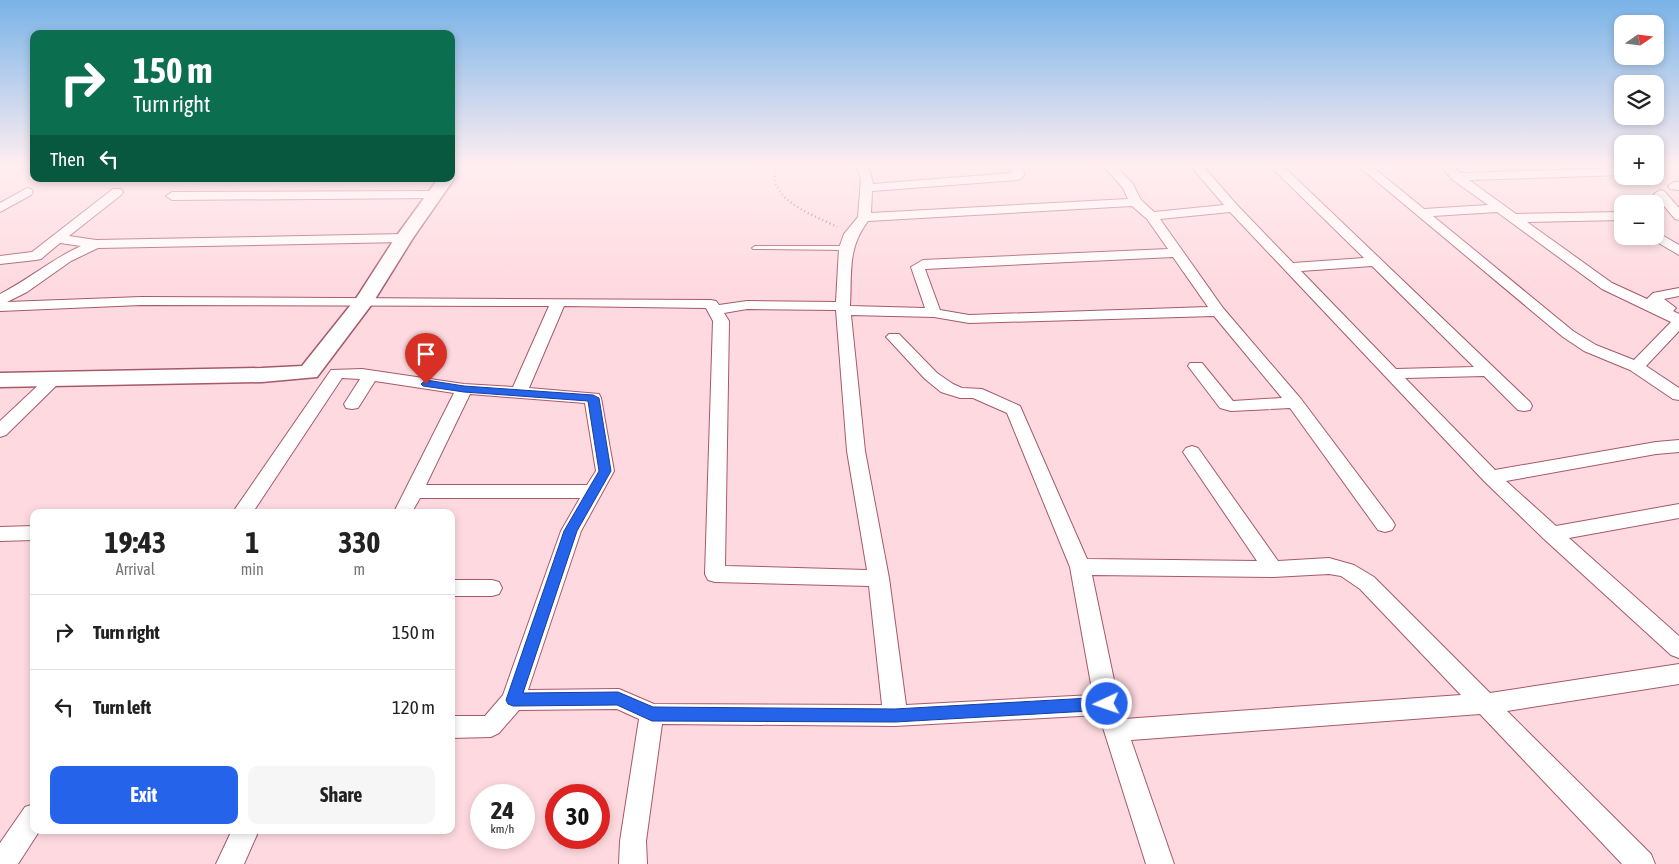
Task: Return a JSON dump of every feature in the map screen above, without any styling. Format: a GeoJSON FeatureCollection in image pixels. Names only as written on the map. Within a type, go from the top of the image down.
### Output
{"type":"FeatureCollection","features":[{"type":"Feature","properties":{"kind":"main road"},"geometry":{"type":"LineString","coordinates":[[0,380],[262,375],[309,372],[365,300],[428,204]]}},
{"type":"Feature","properties":{"kind":"street"},"geometry":{"type":"LineString","coordinates":[[0,260],[32,257],[59,239],[102,204]]}},
{"type":"Feature","properties":{"kind":"street"},"geometry":{"type":"LineString","coordinates":[[865,204],[864,217],[848,241],[844,308],[856,451],[879,578],[895,716]]}},
{"type":"Feature","properties":{"kind":"street"},"geometry":{"type":"LineString","coordinates":[[864,217],[1093,204]]}},
{"type":"Feature","properties":{"kind":"street"},"geometry":{"type":"LineString","coordinates":[[1138,204],[1151,216],[1218,311],[1295,402],[1385,525]]}},
{"type":"Feature","properties":{"kind":"street"},"geometry":{"type":"LineString","coordinates":[[1230,204],[1390,374],[1491,477],[1551,534],[1679,649]]}},
{"type":"Feature","properties":{"kind":"street"},"geometry":{"type":"LineString","coordinates":[[1315,204],[1524,406]]}},
{"type":"Feature","properties":{"kind":"street"},"geometry":{"type":"LineString","coordinates":[[1411,204],[1568,334],[1597,351],[1636,367],[1679,395]]}},
{"type":"Feature","properties":{"kind":"street"},"geometry":{"type":"LineString","coordinates":[[1496,204],[1607,286],[1679,322]]}},
{"type":"Feature","properties":{"kind":"street"},"geometry":{"type":"LineString","coordinates":[[1669,204],[1679,216]]}},
{"type":"Feature","properties":{"kind":"street"},"geometry":{"type":"LineString","coordinates":[[1151,216],[1233,208]]}},
{"type":"Feature","properties":{"kind":"street"},"geometry":{"type":"LineString","coordinates":[[1421,213],[1501,208]]}},
{"type":"Feature","properties":{"kind":"street"},"geometry":{"type":"LineString","coordinates":[[1515,218],[1614,216]]}},
{"type":"Feature","properties":{"kind":"street"},"geometry":{"type":"LineString","coordinates":[[59,239],[96,244],[404,238]]}},
{"type":"Feature","properties":{"kind":"street"},"geometry":{"type":"LineString","coordinates":[[1664,241],[1679,251]]}},
{"type":"Feature","properties":{"kind":"street"},"geometry":{"type":"LineString","coordinates":[[0,300],[22,288],[66,258],[96,244]]}},
{"type":"Feature","properties":{"kind":"street"},"geometry":{"type":"LineString","coordinates":[[934,313],[918,268],[924,264],[1178,253]]}},
{"type":"Feature","properties":{"kind":"street"},"geometry":{"type":"LineString","coordinates":[[1291,267],[1374,262]]}},
{"type":"Feature","properties":{"kind":"street"},"geometry":{"type":"LineString","coordinates":[[1679,292],[1658,296],[1654,299],[1679,322]]}},
{"type":"Feature","properties":{"kind":"street"},"geometry":{"type":"LineString","coordinates":[[0,307],[141,301],[365,300],[711,304],[722,321],[715,574],[879,578]]}},
{"type":"Feature","properties":{"kind":"street"},"geometry":{"type":"LineString","coordinates":[[519,393],[557,304],[561,302]]}},
{"type":"Feature","properties":{"kind":"street"},"geometry":{"type":"LineString","coordinates":[[715,310],[747,305],[844,308],[934,313],[969,319],[1218,311]]}},
{"type":"Feature","properties":{"kind":"street"},"geometry":{"type":"LineString","coordinates":[[1636,367],[1679,322]]}},
{"type":"Feature","properties":{"kind":"street"},"geometry":{"type":"LineString","coordinates":[[894,337],[931,376],[947,388],[960,393],[976,394],[1014,410],[1080,567],[1107,704],[1160,864]]}},
{"type":"Feature","properties":{"kind":"street"},"geometry":{"type":"LineString","coordinates":[[1196,366],[1226,404],[1231,406],[1295,402]]}},
{"type":"Feature","properties":{"kind":"street"},"geometry":{"type":"LineString","coordinates":[[1390,374],[1487,371]]}},
{"type":"Feature","properties":{"kind":"street"},"geometry":{"type":"LineString","coordinates":[[309,372],[370,376],[464,389],[593,398],[605,471],[571,531],[513,700],[491,726],[455,727]]}},
{"type":"Feature","properties":{"kind":"street"},"geometry":{"type":"LineString","coordinates":[[245,509],[337,373]]}},
{"type":"Feature","properties":{"kind":"street"},"geometry":{"type":"LineString","coordinates":[[352,404],[370,376]]}},
{"type":"Feature","properties":{"kind":"street"},"geometry":{"type":"LineString","coordinates":[[0,432],[54,379]]}},
{"type":"Feature","properties":{"kind":"street"},"geometry":{"type":"LineString","coordinates":[[405,509],[464,389]]}},
{"type":"Feature","properties":{"kind":"street"},"geometry":{"type":"LineString","coordinates":[[1491,477],[1656,448],[1679,446]]}},
{"type":"Feature","properties":{"kind":"street"},"geometry":{"type":"LineString","coordinates":[[1192,452],[1273,569]]}},
{"type":"Feature","properties":{"kind":"street"},"geometry":{"type":"LineString","coordinates":[[415,491],[593,492]]}},
{"type":"Feature","properties":{"kind":"street"},"geometry":{"type":"LineString","coordinates":[[1551,534],[1679,511]]}},
{"type":"Feature","properties":{"kind":"street"},"geometry":{"type":"LineString","coordinates":[[0,534],[30,533]]}},
{"type":"Feature","properties":{"kind":"street"},"geometry":{"type":"LineString","coordinates":[[1080,567],[1273,569],[1329,566],[1347,570],[1368,583],[1641,864]]}},
{"type":"Feature","properties":{"kind":"street"},"geometry":{"type":"LineString","coordinates":[[455,588],[492,588]]}},
{"type":"Feature","properties":{"kind":"street"},"geometry":{"type":"LineString","coordinates":[[1117,730],[1484,704],[1679,674]]}},
{"type":"Feature","properties":{"kind":"street"},"geometry":{"type":"LineString","coordinates":[[513,700],[618,699],[652,714],[895,716],[1107,704]]}},
{"type":"Feature","properties":{"kind":"street"},"geometry":{"type":"LineString","coordinates":[[633,864],[633,841],[652,714]]}},
{"type":"Feature","properties":{"kind":"street"},"geometry":{"type":"LineString","coordinates":[[2,864],[30,822]]}},
{"type":"Feature","properties":{"kind":"street"},"geometry":{"type":"LineString","coordinates":[[230,864],[244,834]]}},
{"type":"Feature","properties":{"kind":"lane"},"geometry":{"type":"LineString","coordinates":[[755,248],[848,241]]}},
{"type":"Feature","properties":{"kind":"path"},"geometry":{"type":"LineString","coordinates":[[793,204],[848,241]]}},
{"type":"Feature","properties":{"kind":"route"},"geometry":{"type":"LineString","coordinates":[[426,384],[464,389],[593,398],[605,471],[571,531],[513,700],[618,699],[652,714],[895,716],[1107,704]]}}]}
